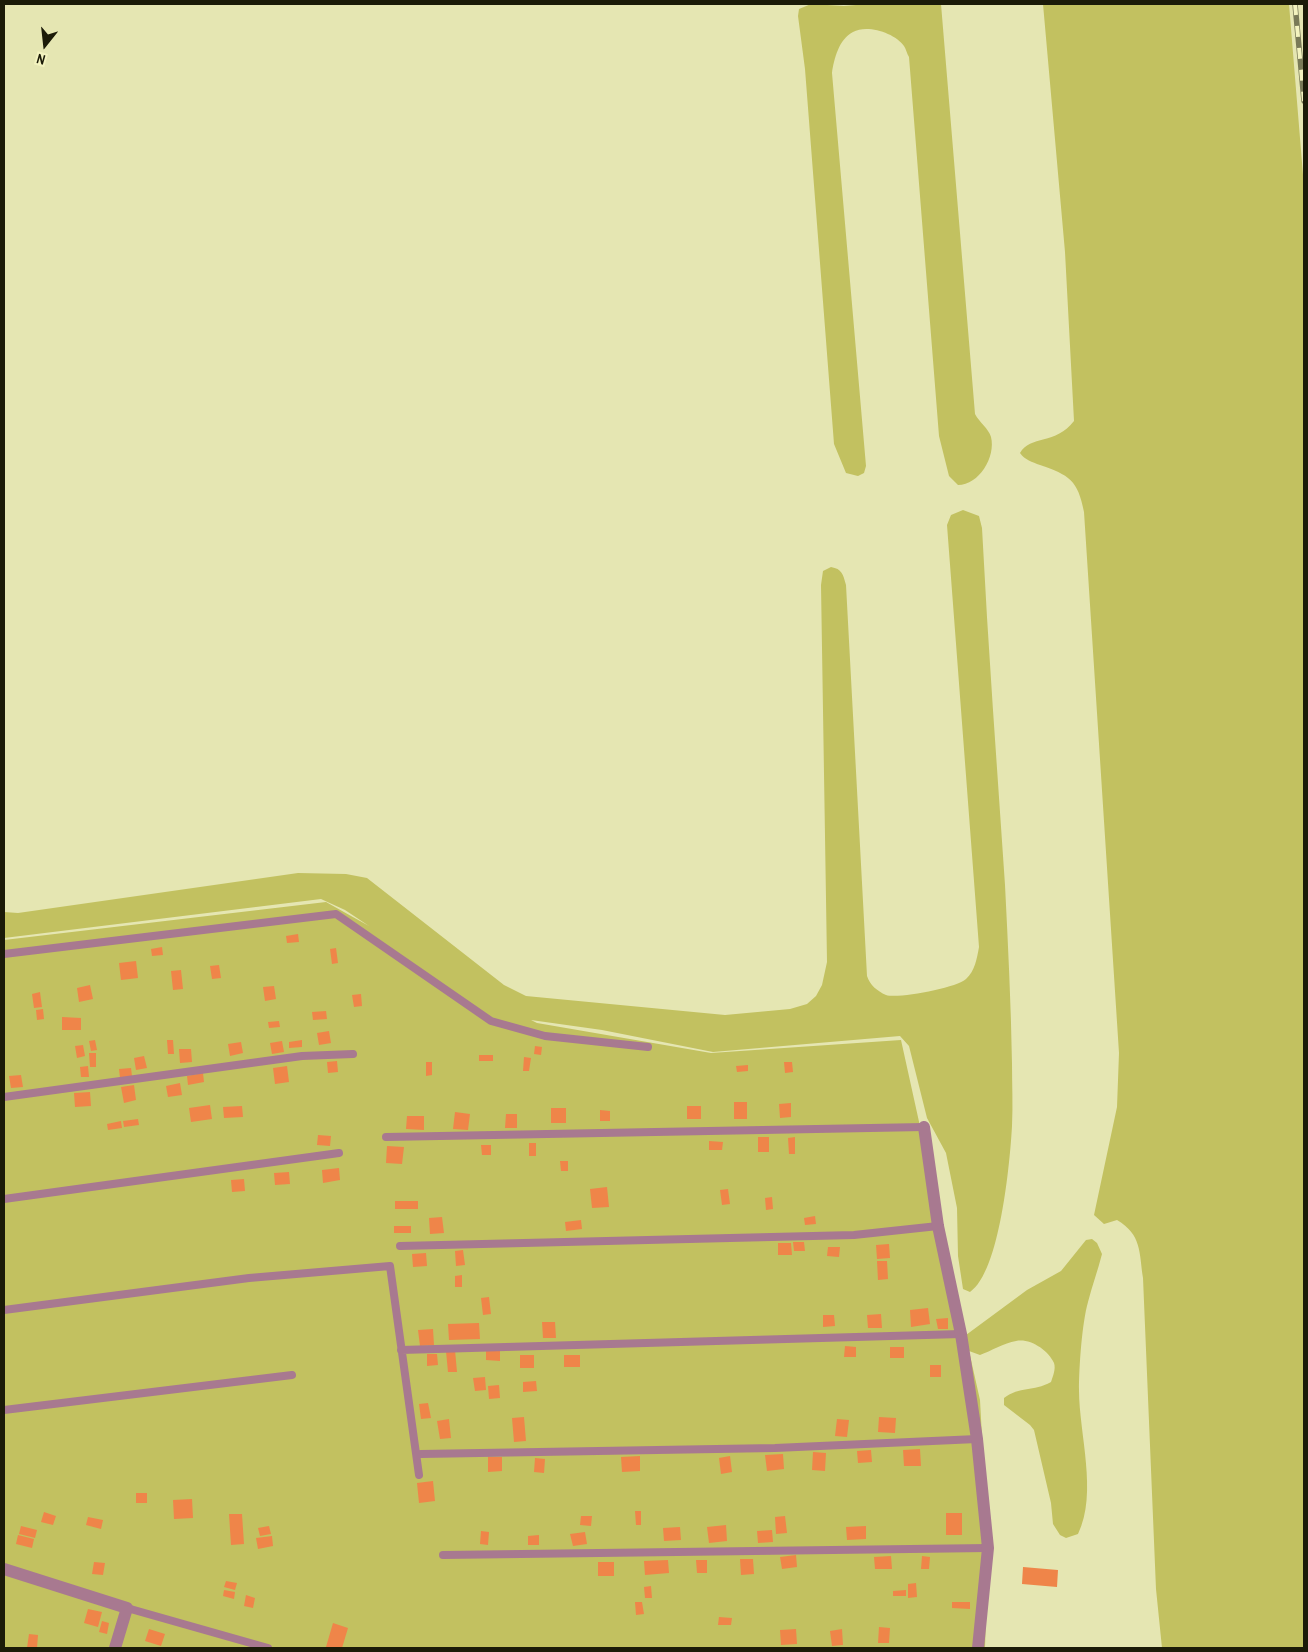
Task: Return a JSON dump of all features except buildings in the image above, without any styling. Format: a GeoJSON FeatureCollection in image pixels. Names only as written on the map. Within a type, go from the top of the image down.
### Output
{"type":"FeatureCollection","features":[{"type":"Feature","properties":{"kind":"street"},"geometry":{"type":"LineString","coordinates":[[924,1126],[938,1226],[961,1334],[977,1439],[988,1548],[978,1648]]}},
{"type":"Feature","properties":{"kind":"street"},"geometry":{"type":"LineString","coordinates":[[4,1569],[127,1608],[115,1648]]}},
{"type":"Feature","properties":{"kind":"lane"},"geometry":{"type":"LineString","coordinates":[[4,954],[336,914],[491,1021],[546,1036],[648,1047]]}},
{"type":"Feature","properties":{"kind":"lane"},"geometry":{"type":"LineString","coordinates":[[4,1098],[302,1056],[353,1054]]}},
{"type":"Feature","properties":{"kind":"lane"},"geometry":{"type":"LineString","coordinates":[[386,1137],[924,1126]]}},
{"type":"Feature","properties":{"kind":"lane"},"geometry":{"type":"LineString","coordinates":[[4,1199],[339,1153]]}},
{"type":"Feature","properties":{"kind":"lane"},"geometry":{"type":"LineString","coordinates":[[400,1246],[854,1235],[938,1226]]}},
{"type":"Feature","properties":{"kind":"lane"},"geometry":{"type":"LineString","coordinates":[[4,1310],[249,1278],[390,1266],[419,1475]]}},
{"type":"Feature","properties":{"kind":"lane"},"geometry":{"type":"LineString","coordinates":[[401,1350],[961,1334]]}},
{"type":"Feature","properties":{"kind":"lane"},"geometry":{"type":"LineString","coordinates":[[4,1410],[292,1375]]}},
{"type":"Feature","properties":{"kind":"lane"},"geometry":{"type":"LineString","coordinates":[[421,1454],[775,1448],[977,1439]]}},
{"type":"Feature","properties":{"kind":"lane"},"geometry":{"type":"LineString","coordinates":[[443,1555],[988,1548]]}},
{"type":"Feature","properties":{"kind":"lane"},"geometry":{"type":"LineString","coordinates":[[127,1608],[268,1648]]}},
{"type":"Feature","properties":{"kind":"shaded area"},"geometry":{"type":"Polygon","coordinates":[[[811,4],[844,6],[868,4],[941,4],[975,414],[990,434],[992,445],[991,453],[984,468],[979,475],[966,484],[958,485],[949,476],[939,436],[909,57],[900,41],[888,34],[873,29],[853,32],[844,39],[836,56],[832,73],[866,466],[864,473],[858,476],[846,473],[834,444],[805,69],[798,16],[799,9],[811,4]]]}},
{"type":"Feature","properties":{"kind":"shaded area"},"geometry":{"type":"Polygon","coordinates":[[[1043,4],[1289,4],[1304,187],[1304,1648],[1162,1648],[1156,1589],[1143,1278],[1140,1252],[1135,1238],[1125,1226],[1117,1220],[1104,1224],[1094,1215],[1117,1107],[1119,1053],[1084,512],[1079,493],[1071,480],[1058,472],[1029,461],[1020,453],[1024,447],[1030,444],[1059,434],[1074,421],[1065,252],[1043,4]]]}},
{"type":"Feature","properties":{"kind":"shaded area"},"geometry":{"type":"Polygon","coordinates":[[[963,510],[979,516],[982,528],[1005,885],[1012,1042],[1012,1126],[1006,1189],[996,1240],[989,1263],[980,1281],[970,1292],[963,1289],[958,1256],[957,1208],[946,1153],[927,1118],[909,1046],[900,1036],[713,1052],[602,1030],[531,1020],[537,1023],[711,1053],[901,1040],[966,1335],[1027,1290],[1061,1271],[1086,1240],[1092,1239],[1097,1243],[1102,1254],[1086,1311],[1080,1358],[1079,1390],[1086,1463],[1087,1500],[1084,1518],[1078,1534],[1066,1538],[1060,1535],[1053,1524],[1051,1503],[1034,1430],[1004,1405],[1004,1398],[1010,1394],[1051,1382],[1055,1368],[1054,1363],[1048,1354],[1038,1346],[1027,1341],[1007,1343],[980,1355],[969,1351],[980,1400],[988,1548],[985,1648],[4,1648],[4,940],[326,902],[369,926],[345,910],[321,899],[4,938],[4,912],[18,913],[298,873],[346,874],[367,878],[504,985],[526,996],[725,1015],[790,1009],[807,1004],[816,996],[822,985],[827,962],[821,585],[823,571],[831,567],[838,569],[842,573],[846,585],[867,976],[877,990],[892,996],[927,992],[951,986],[966,979],[972,972],[979,947],[947,525],[951,515],[963,510]]]}},
{"type":"Feature","properties":{"kind":"railway"},"geometry":{"type":"LineString","coordinates":[[1295,4],[1304,101]]}}]}
